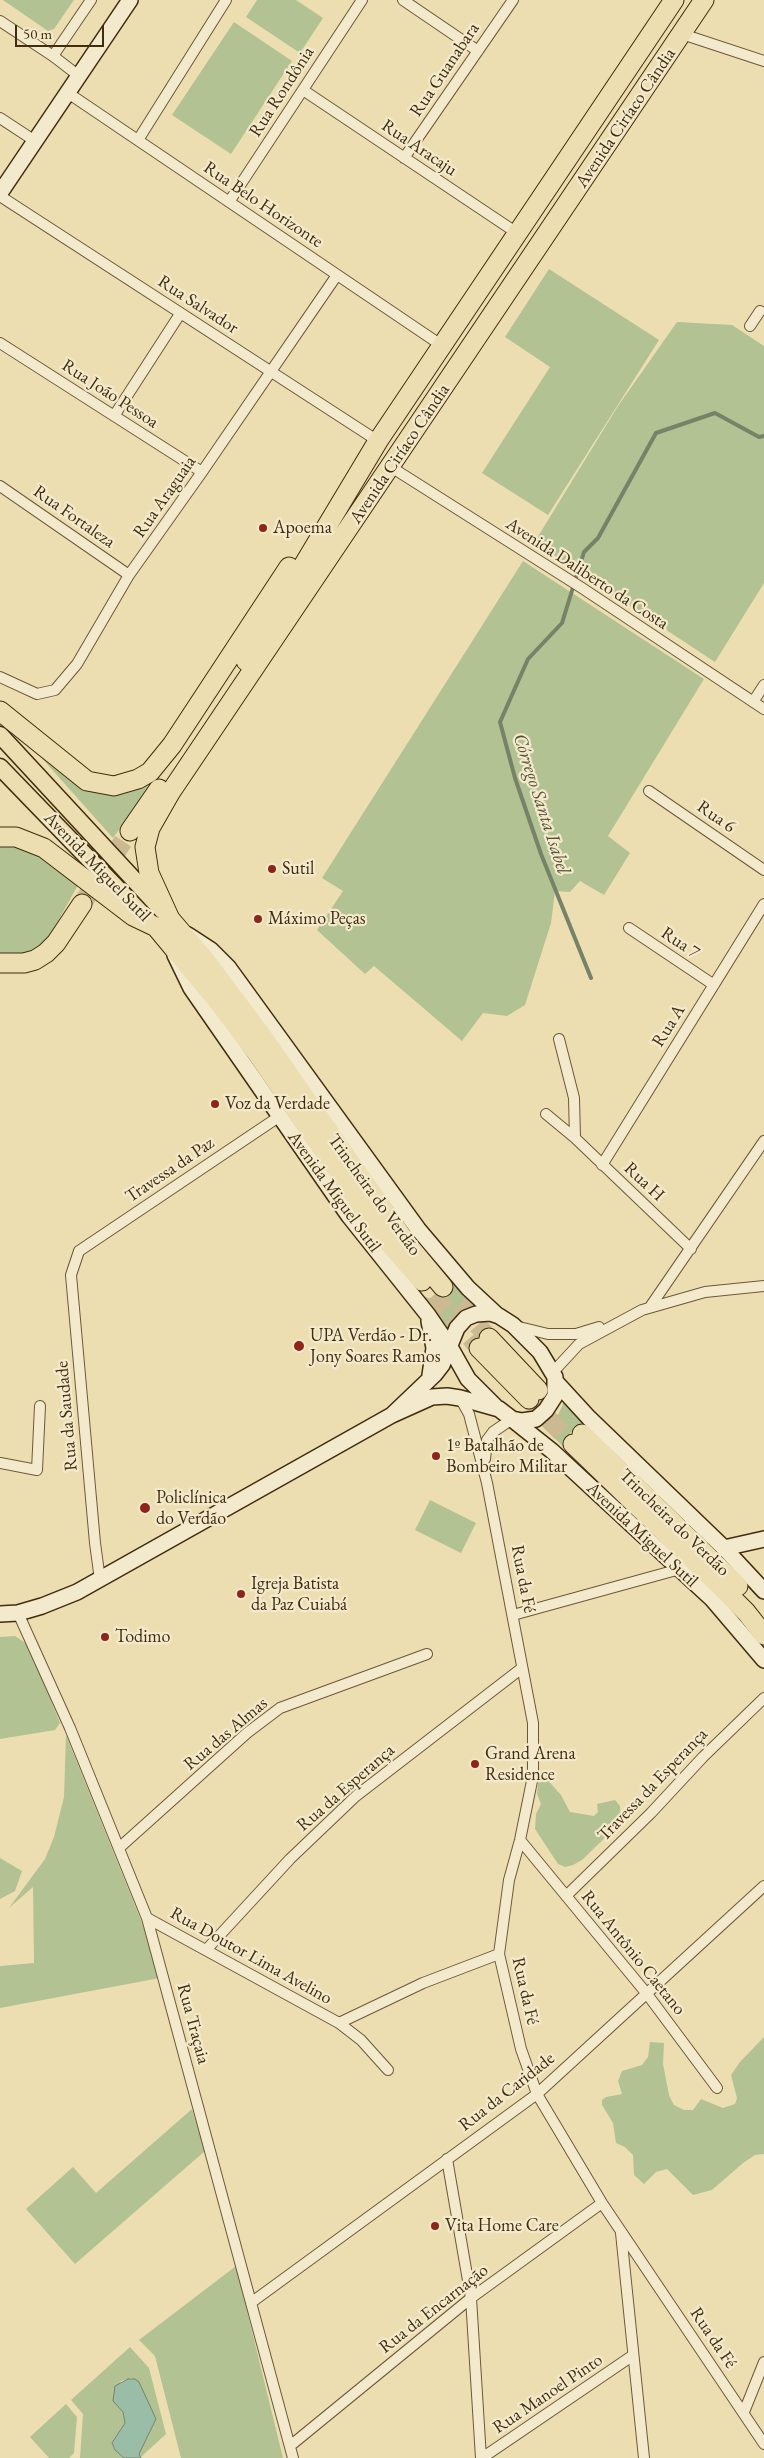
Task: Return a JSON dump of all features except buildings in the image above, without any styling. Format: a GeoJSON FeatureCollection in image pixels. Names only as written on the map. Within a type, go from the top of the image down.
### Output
{"type":"FeatureCollection","features":[{"type":"Feature","properties":{"kind":"highway","name":"Avenida Ciríaco Cândia"},"geometry":{"type":"LineString","coordinates":[[365,464],[441,345],[674,0]]}},
{"type":"Feature","properties":{"kind":"highway","name":"Avenida Ciríaco Cândia"},"geometry":{"type":"LineString","coordinates":[[170,931],[148,874],[145,848],[150,828],[170,793],[704,0]]}},
{"type":"Feature","properties":{"kind":"highway"},"geometry":{"type":"LineString","coordinates":[[0,711],[87,781],[114,786],[138,779],[150,772],[172,745],[314,529],[365,464]]}},
{"type":"Feature","properties":{"kind":"highway"},"geometry":{"type":"LineString","coordinates":[[130,831],[249,657],[365,464]]}},
{"type":"Feature","properties":{"kind":"highway"},"geometry":{"type":"LineString","coordinates":[[0,837],[16,837],[44,848],[133,916],[170,931]]}},
{"type":"Feature","properties":{"kind":"highway"},"geometry":{"type":"LineString","coordinates":[[0,964],[24,963],[35,960],[46,953],[56,943],[82,904]]}},
{"type":"Feature","properties":{"kind":"highway","name":"Trincheira do Verdão"},"geometry":{"type":"LineString","coordinates":[[170,931],[256,1052],[380,1233],[439,1291]]}},
{"type":"Feature","properties":{"kind":"highway"},"geometry":{"type":"LineString","coordinates":[[484,1343],[533,1394]]}},
{"type":"Feature","properties":{"kind":"highway","name":"Trincheira do Verdão"},"geometry":{"type":"LineString","coordinates":[[764,1615],[712,1559],[578,1439],[746,1612],[764,1635]]}},
{"type":"Feature","properties":{"kind":"main road","name":"Avenida Miguel Sutil"},"geometry":{"type":"LineString","coordinates":[[0,735],[170,931]]}},
{"type":"Feature","properties":{"kind":"main road","name":"Avenida Miguel Sutil"},"geometry":{"type":"LineString","coordinates":[[0,767],[170,931]]}},
{"type":"Feature","properties":{"kind":"street"},"geometry":{"type":"LineString","coordinates":[[52,56],[91,0]]}},
{"type":"Feature","properties":{"kind":"street"},"geometry":{"type":"LineString","coordinates":[[0,194],[130,0]]}},
{"type":"Feature","properties":{"kind":"street"},"geometry":{"type":"LineString","coordinates":[[138,140],[226,0]]}},
{"type":"Feature","properties":{"kind":"street","name":"Rua Rondônia"},"geometry":{"type":"LineString","coordinates":[[229,202],[362,0]]}},
{"type":"Feature","properties":{"kind":"street"},"geometry":{"type":"LineString","coordinates":[[403,0],[478,51]]}},
{"type":"Feature","properties":{"kind":"street","name":"Rua Guanabara"},"geometry":{"type":"LineString","coordinates":[[404,158],[513,0]]}},
{"type":"Feature","properties":{"kind":"street"},"geometry":{"type":"LineString","coordinates":[[0,21],[79,76]]}},
{"type":"Feature","properties":{"kind":"street"},"geometry":{"type":"LineString","coordinates":[[682,34],[764,61]]}},
{"type":"Feature","properties":{"kind":"street","name":"Rua Aracaju"},"geometry":{"type":"LineString","coordinates":[[303,90],[517,233]]}},
{"type":"Feature","properties":{"kind":"street","name":"Rua Belo Horizonte"},"geometry":{"type":"LineString","coordinates":[[68,93],[441,345]]}},
{"type":"Feature","properties":{"kind":"street"},"geometry":{"type":"LineString","coordinates":[[0,118],[35,142]]}},
{"type":"Feature","properties":{"kind":"street","name":"Rua Salvador"},"geometry":{"type":"LineString","coordinates":[[0,194],[180,314],[378,441]]}},
{"type":"Feature","properties":{"kind":"street","name":"Rua Araguaia"},"geometry":{"type":"LineString","coordinates":[[0,678],[37,694],[55,690],[77,664],[129,575],[337,275]]}},
{"type":"Feature","properties":{"kind":"street"},"geometry":{"type":"LineString","coordinates":[[750,326],[762,313],[764,300]]}},
{"type":"Feature","properties":{"kind":"street"},"geometry":{"type":"LineString","coordinates":[[114,416],[180,314]]}},
{"type":"Feature","properties":{"kind":"street","name":"Rua João Pessoa"},"geometry":{"type":"LineString","coordinates":[[0,343],[202,472]]}},
{"type":"Feature","properties":{"kind":"street","name":"Avenida Daliberto da Costa"},"geometry":{"type":"LineString","coordinates":[[391,467],[582,588],[764,709]]}},
{"type":"Feature","properties":{"kind":"street","name":"Rua Fortaleza"},"geometry":{"type":"LineString","coordinates":[[0,486],[129,575]]}},
{"type":"Feature","properties":{"kind":"street"},"geometry":{"type":"LineString","coordinates":[[754,702],[764,685]]}},
{"type":"Feature","properties":{"kind":"street","name":"Rua 6"},"geometry":{"type":"LineString","coordinates":[[649,791],[764,870]]}},
{"type":"Feature","properties":{"kind":"street","name":"Rua A"},"geometry":{"type":"LineString","coordinates":[[602,1165],[764,904]]}},
{"type":"Feature","properties":{"kind":"street","name":"Rua 7"},"geometry":{"type":"LineString","coordinates":[[628,928],[714,985]]}},
{"type":"Feature","properties":{"kind":"street","name":"Avenida Miguel Sutil"},"geometry":{"type":"LineString","coordinates":[[170,931],[178,964],[191,988],[349,1216],[428,1315],[450,1347],[468,1379],[499,1409]]}},
{"type":"Feature","properties":{"kind":"street","name":"Avenida Miguel Sutil"},"geometry":{"type":"LineString","coordinates":[[170,931],[212,950],[228,967],[418,1229],[468,1288],[499,1316]]}},
{"type":"Feature","properties":{"kind":"street"},"geometry":{"type":"LineString","coordinates":[[559,1039],[574,1098],[575,1138]]}},
{"type":"Feature","properties":{"kind":"street","name":"Rua H"},"geometry":{"type":"LineString","coordinates":[[546,1114],[575,1138],[691,1249]]}},
{"type":"Feature","properties":{"kind":"street","name":"Travessa da Paz"},"geometry":{"type":"LineString","coordinates":[[79,1251],[280,1116]]}},
{"type":"Feature","properties":{"kind":"street"},"geometry":{"type":"LineString","coordinates":[[650,1307],[763,1144]]}},
{"type":"Feature","properties":{"kind":"street","name":"Rua da Saudade"},"geometry":{"type":"LineString","coordinates":[[79,1251],[71,1275],[95,1544],[100,1580]]}},
{"type":"Feature","properties":{"kind":"street"},"geometry":{"type":"LineString","coordinates":[[0,1614],[18,1613],[42,1606],[100,1580],[392,1415],[432,1397],[447,1396],[460,1398],[499,1409],[512,1419],[530,1421],[541,1415],[555,1396],[555,1377],[579,1344],[619,1321],[650,1307],[705,1292],[764,1286]]}},
{"type":"Feature","properties":{"kind":"street"},"geometry":{"type":"LineString","coordinates":[[392,1415],[429,1382],[442,1365],[457,1328],[466,1318],[482,1313],[499,1316],[513,1326],[540,1352],[555,1377],[589,1418],[724,1548],[764,1591]]}},
{"type":"Feature","properties":{"kind":"street"},"geometry":{"type":"LineString","coordinates":[[428,1315],[434,1348],[429,1382]]}},
{"type":"Feature","properties":{"kind":"street"},"geometry":{"type":"LineString","coordinates":[[513,1326],[548,1334],[576,1334],[619,1321]]}},
{"type":"Feature","properties":{"kind":"street","name":"Rua da Fé"},"geometry":{"type":"LineString","coordinates":[[460,1398],[469,1414],[487,1483],[514,1615],[533,1723],[533,1776],[520,1840],[509,1880],[499,1954],[521,2050],[537,2094],[602,2203],[764,2444]]}},
{"type":"Feature","properties":{"kind":"street"},"geometry":{"type":"LineString","coordinates":[[0,1463],[37,1470],[40,1406]]}},
{"type":"Feature","properties":{"kind":"street","name":"Avenida Miguel Sutil"},"geometry":{"type":"LineString","coordinates":[[512,1419],[552,1451],[723,1610],[764,1660]]}},
{"type":"Feature","properties":{"kind":"street","name":"Rua da Fé"},"geometry":{"type":"LineString","coordinates":[[487,1483],[486,1440],[493,1432],[512,1419]]}},
{"type":"Feature","properties":{"kind":"street"},"geometry":{"type":"LineString","coordinates":[[724,1548],[764,1539]]}},
{"type":"Feature","properties":{"kind":"street"},"geometry":{"type":"LineString","coordinates":[[739,1563],[747,1543]]}},
{"type":"Feature","properties":{"kind":"street"},"geometry":{"type":"LineString","coordinates":[[514,1615],[680,1569]]}},
{"type":"Feature","properties":{"kind":"street","name":"Rua Traçaia"},"geometry":{"type":"LineString","coordinates":[[18,1613],[70,1728],[147,1918],[171,2002],[212,2165],[252,2302],[293,2458]]}},
{"type":"Feature","properties":{"kind":"street","name":"Rua das Almas"},"geometry":{"type":"LineString","coordinates":[[119,1848],[247,1733],[280,1708],[427,1654]]}},
{"type":"Feature","properties":{"kind":"street","name":"Rua da Esperança"},"geometry":{"type":"LineString","coordinates":[[208,1950],[290,1859],[356,1796],[522,1668]]}},
{"type":"Feature","properties":{"kind":"street","name":"Travessa da Esperança"},"geometry":{"type":"LineString","coordinates":[[566,1896],[764,1698]]}},
{"type":"Feature","properties":{"kind":"street","name":"Rua Antônio Caetano"},"geometry":{"type":"LineString","coordinates":[[520,1840],[647,1994],[718,2088]]}},
{"type":"Feature","properties":{"kind":"street","name":"Rua da Caridade"},"geometry":{"type":"LineString","coordinates":[[252,2302],[537,2094],[764,1886]]}},
{"type":"Feature","properties":{"kind":"street","name":"Rua Doutor Lima Avelino"},"geometry":{"type":"LineString","coordinates":[[147,1918],[339,2023],[361,2040],[388,2070]]}},
{"type":"Feature","properties":{"kind":"street","name":"Rua Doutor Lima Avelino"},"geometry":{"type":"LineString","coordinates":[[339,2023],[423,1983],[499,1954]]}},
{"type":"Feature","properties":{"kind":"street"},"geometry":{"type":"LineString","coordinates":[[447,2159],[471,2298],[482,2458]]}},
{"type":"Feature","properties":{"kind":"street","name":"Rua da Encarnação"},"geometry":{"type":"LineString","coordinates":[[290,2446],[471,2298],[602,2203]]}},
{"type":"Feature","properties":{"kind":"street"},"geometry":{"type":"LineString","coordinates":[[621,2232],[632,2356],[644,2458]]}},
{"type":"Feature","properties":{"kind":"street","name":"Rua Manoel Pinto"},"geometry":{"type":"LineString","coordinates":[[482,2458],[632,2356]]}},
{"type":"Feature","properties":{"kind":"street"},"geometry":{"type":"LineString","coordinates":[[744,2412],[764,2362]]}},
{"type":"Feature","properties":{"kind":"shaded area"},"geometry":{"type":"Polygon","coordinates":[[[3,0],[74,0],[54,29],[48,31],[3,0]]]}},
{"type":"Feature","properties":{"kind":"shaded area"},"geometry":{"type":"Polygon","coordinates":[[[257,0],[296,0],[323,18],[300,53],[246,17],[257,0]]]}},
{"type":"Feature","properties":{"kind":"shaded area"},"geometry":{"type":"Polygon","coordinates":[[[234,22],[292,61],[231,154],[172,115],[234,22]]]}},
{"type":"Feature","properties":{"kind":"shaded area"},"geometry":{"type":"Polygon","coordinates":[[[549,269],[659,340],[548,515],[482,473],[550,367],[505,337],[549,269]]]}},
{"type":"Feature","properties":{"kind":"shaded area"},"geometry":{"type":"Polygon","coordinates":[[[677,322],[732,325],[764,346],[764,583],[715,662],[534,543],[618,406],[677,322]]]}},
{"type":"Feature","properties":{"kind":"shaded area"},"geometry":{"type":"Polygon","coordinates":[[[523,561],[704,679],[608,836],[630,853],[604,895],[580,881],[570,892],[555,891],[551,923],[525,1005],[507,1016],[483,1013],[462,1041],[374,966],[365,974],[317,930],[343,891],[322,878],[523,561]]]}},
{"type":"Feature","properties":{"kind":"shaded area"},"geometry":{"type":"Polygon","coordinates":[[[31,746],[116,792],[132,791],[158,775],[113,838],[31,746]]]}},
{"type":"Feature","properties":{"kind":"shaded area"},"geometry":{"type":"Polygon","coordinates":[[[0,846],[17,846],[32,851],[78,885],[48,939],[36,950],[25,956],[0,957],[0,846]]]}},
{"type":"Feature","properties":{"kind":"shaded area"},"geometry":{"type":"Polygon","coordinates":[[[448,1274],[475,1306],[461,1313],[448,1328],[422,1296],[432,1299],[443,1295],[449,1285],[448,1274]]]}},
{"type":"Feature","properties":{"kind":"shaded area"},"geometry":{"type":"Polygon","coordinates":[[[564,1402],[591,1427],[579,1427],[570,1433],[567,1439],[568,1451],[543,1427],[558,1415],[564,1402]]]}},
{"type":"Feature","properties":{"kind":"shaded area"},"geometry":{"type":"Polygon","coordinates":[[[430,1500],[476,1523],[461,1553],[415,1530],[430,1500]]]}},
{"type":"Feature","properties":{"kind":"shaded area"},"geometry":{"type":"Polygon","coordinates":[[[15,1636],[24,1642],[31,1651],[60,1723],[55,1730],[0,1739],[0,1637],[15,1636]]]}},
{"type":"Feature","properties":{"kind":"shaded area"},"geometry":{"type":"Polygon","coordinates":[[[66,1735],[142,1923],[160,1978],[0,2008],[0,1966],[34,1963],[33,1887],[9,1908],[45,1859],[54,1837],[64,1797],[66,1735]]]}},
{"type":"Feature","properties":{"kind":"shaded area"},"geometry":{"type":"Polygon","coordinates":[[[539,1775],[543,1775],[561,1795],[570,1812],[594,1816],[598,1812],[597,1804],[615,1800],[620,1806],[621,1820],[616,1827],[582,1860],[573,1865],[565,1867],[558,1864],[535,1829],[536,1814],[541,1804],[537,1794],[539,1775]]]}},
{"type":"Feature","properties":{"kind":"shaded area"},"geometry":{"type":"Polygon","coordinates":[[[0,1858],[22,1871],[15,1891],[0,1899],[0,1858]]]}},
{"type":"Feature","properties":{"kind":"shaded area"},"geometry":{"type":"Polygon","coordinates":[[[764,2037],[764,2154],[755,2155],[743,2163],[712,2190],[693,2195],[667,2169],[656,2172],[644,2184],[634,2175],[633,2155],[625,2147],[616,2143],[613,2123],[602,2105],[602,2100],[606,2097],[622,2094],[618,2081],[622,2071],[642,2065],[648,2057],[650,2042],[664,2043],[663,2064],[669,2095],[674,2105],[684,2110],[693,2110],[701,2099],[723,2108],[735,2104],[737,2098],[731,2075],[740,2062],[764,2037]]]}},
{"type":"Feature","properties":{"kind":"shaded area"},"geometry":{"type":"Polygon","coordinates":[[[192,2109],[205,2151],[75,2264],[26,2209],[73,2167],[96,2193],[192,2109]]]}},
{"type":"Feature","properties":{"kind":"shaded area"},"geometry":{"type":"Polygon","coordinates":[[[236,2266],[283,2458],[181,2458],[155,2356],[139,2340],[236,2266]]]}},
{"type":"Feature","properties":{"kind":"shaded area"},"geometry":{"type":"Polygon","coordinates":[[[130,2347],[149,2368],[166,2434],[141,2457],[139,2454],[156,2419],[132,2378],[128,2379],[121,2381],[114,2397],[116,2404],[123,2412],[125,2423],[112,2443],[115,2450],[124,2458],[80,2458],[83,2414],[71,2400],[130,2347]]]}},
{"type":"Feature","properties":{"kind":"shaded area"},"geometry":{"type":"Polygon","coordinates":[[[128,2379],[135,2379],[139,2382],[156,2419],[139,2454],[141,2458],[124,2458],[115,2450],[112,2443],[125,2423],[123,2412],[113,2401],[115,2386],[128,2379]]]}},
{"type":"Feature","properties":{"kind":"shaded area"},"geometry":{"type":"Polygon","coordinates":[[[66,2404],[77,2417],[74,2453],[69,2458],[49,2458],[30,2437],[66,2404]]]}},
{"type":"Feature","properties":{"kind":"waterway","name":"Córrego Santa Isabel"},"geometry":{"type":"LineString","coordinates":[[591,978],[541,854],[515,778],[500,722],[528,659],[562,623],[584,552],[598,538],[656,433],[715,413],[759,437],[764,436]]}},
{"type":"Feature","properties":{"kind":"tunnel"},"geometry":{"type":"LineString","coordinates":[[82,904],[130,831]]}},
{"type":"Feature","properties":{"kind":"tunnel"},"geometry":{"type":"LineString","coordinates":[[434,1295],[479,1348]]}},
{"type":"Feature","properties":{"kind":"tunnel"},"geometry":{"type":"LineString","coordinates":[[459,1304],[489,1338]]}},
{"type":"Feature","properties":{"kind":"tunnel"},"geometry":{"type":"LineString","coordinates":[[529,1399],[573,1444]]}},
{"type":"Feature","properties":{"kind":"place","name":"Apoema"},"geometry":{"type":"Point","coordinates":[263,528]}},
{"type":"Feature","properties":{"kind":"place","name":"Sutil"},"geometry":{"type":"Point","coordinates":[272,869]}},
{"type":"Feature","properties":{"kind":"place","name":"Máximo Peças"},"geometry":{"type":"Point","coordinates":[258,919]}},
{"type":"Feature","properties":{"kind":"place","name":"Voz da Verdade"},"geometry":{"type":"Point","coordinates":[215,1104]}},
{"type":"Feature","properties":{"kind":"place","name":"UPA Verdão - Dr. Jony Soares Ramos"},"geometry":{"type":"Point","coordinates":[299,1346]}},
{"type":"Feature","properties":{"kind":"place","name":"1º Batalhão de Bombeiro Militar"},"geometry":{"type":"Point","coordinates":[436,1456]}},
{"type":"Feature","properties":{"kind":"place","name":"Policlínica do Verdão"},"geometry":{"type":"Point","coordinates":[145,1508]}},
{"type":"Feature","properties":{"kind":"place","name":"Igreja Batista da Paz Cuiabá"},"geometry":{"type":"Point","coordinates":[241,1594]}},
{"type":"Feature","properties":{"kind":"place","name":"Todimo"},"geometry":{"type":"Point","coordinates":[105,1637]}},
{"type":"Feature","properties":{"kind":"place","name":"Grand Arena Residence"},"geometry":{"type":"Point","coordinates":[475,1764]}},
{"type":"Feature","properties":{"kind":"place","name":"Vita Home Care"},"geometry":{"type":"Point","coordinates":[435,2226]}}]}
